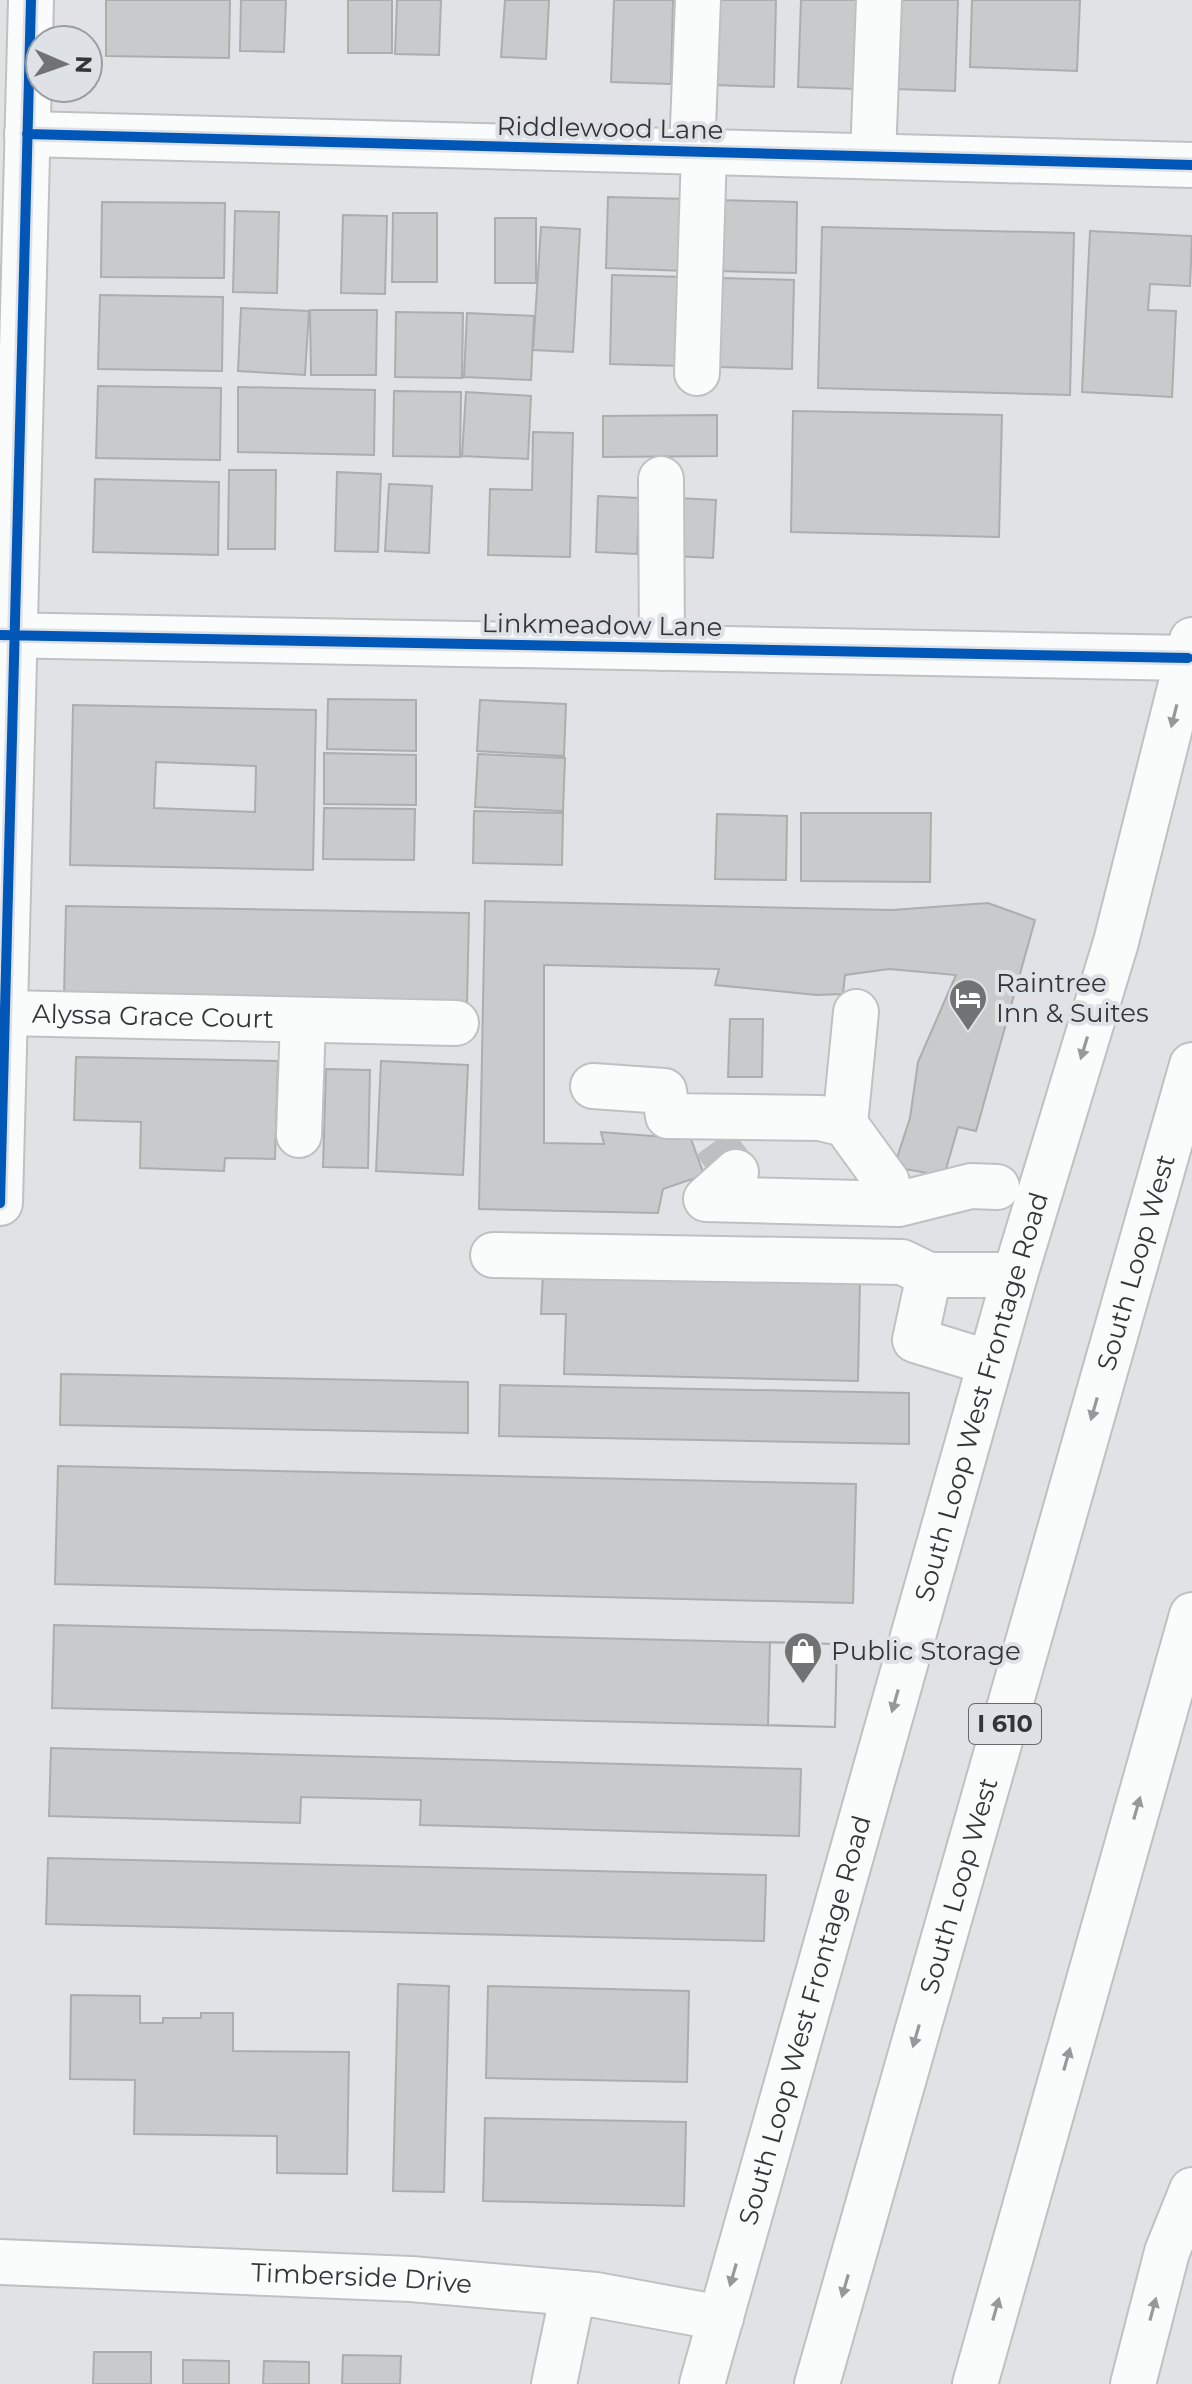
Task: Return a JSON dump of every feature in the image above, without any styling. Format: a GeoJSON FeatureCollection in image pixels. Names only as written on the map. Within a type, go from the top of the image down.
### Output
{"type":"FeatureCollection","features":[{"type":"Feature","properties":{"kind":"main road"},"geometry":{"type":"LineString","coordinates":[[697,373],[698,0]]}},
{"type":"Feature","properties":{"kind":"main road"},"geometry":{"type":"LineString","coordinates":[[873,156],[879,0]]}},
{"type":"Feature","properties":{"kind":"main road"},"geometry":{"type":"LineString","coordinates":[[0,1203],[5,1013],[3,908],[11,342],[27,134],[20,24]]}},
{"type":"Feature","properties":{"kind":"main road","name":"Riddlewood Lane"},"geometry":{"type":"LineString","coordinates":[[27,134],[1192,165]]}},
{"type":"Feature","properties":{"kind":"main road"},"geometry":{"type":"LineString","coordinates":[[661,479],[662,648]]}},
{"type":"Feature","properties":{"kind":"main road","name":"Linkmeadow Lane"},"geometry":{"type":"LineString","coordinates":[[7,635],[662,648],[1190,649]]}},
{"type":"Feature","properties":{"kind":"main road","name":"South Loop West Frontage Road"},"geometry":{"type":"LineString","coordinates":[[702,2384],[1015,1275],[1116,942],[1190,649]]}},
{"type":"Feature","properties":{"kind":"main road"},"geometry":{"type":"LineString","coordinates":[[845,1124],[856,1012]]}},
{"type":"Feature","properties":{"kind":"main road","name":"Alyssa Grace Court"},"geometry":{"type":"LineString","coordinates":[[5,1013],[456,1023]]}},
{"type":"Feature","properties":{"kind":"main road","name":"Alyssa Grace Court"},"geometry":{"type":"LineString","coordinates":[[299,1135],[303,1020]]}},
{"type":"Feature","properties":{"kind":"main road","name":"South Loop West"},"geometry":{"type":"LineString","coordinates":[[817,2384],[1192,1065]]}},
{"type":"Feature","properties":{"kind":"main road"},"geometry":{"type":"LineString","coordinates":[[593,1086],[664,1091],[668,1116],[725,1157],[706,1199],[899,1204],[971,1186],[997,1187],[1038,1199]]}},
{"type":"Feature","properties":{"kind":"main road"},"geometry":{"type":"LineString","coordinates":[[668,1116],[820,1118],[845,1124],[901,1194],[997,1187]]}},
{"type":"Feature","properties":{"kind":"main road"},"geometry":{"type":"LineString","coordinates":[[493,1255],[902,1262],[929,1275],[1015,1275]]}},
{"type":"Feature","properties":{"kind":"main road"},"geometry":{"type":"LineString","coordinates":[[929,1275],[915,1340],[990,1363]]}},
{"type":"Feature","properties":{"kind":"main road"},"geometry":{"type":"LineString","coordinates":[[975,2384],[1192,1615]]}},
{"type":"Feature","properties":{"kind":"main road"},"geometry":{"type":"LineString","coordinates":[[1133,2384],[1167,2252],[1192,2190]]}},
{"type":"Feature","properties":{"kind":"main road","name":"Timberside Drive"},"geometry":{"type":"LineString","coordinates":[[0,2262],[411,2279],[573,2293],[721,2318]]}},
{"type":"Feature","properties":{"kind":"main road"},"geometry":{"type":"LineString","coordinates":[[554,2384],[573,2293]]}},
{"type":"Feature","properties":{"kind":"building"},"geometry":{"type":"Polygon","coordinates":[[[106,0],[230,0],[229,58],[106,56],[106,0]]]}},
{"type":"Feature","properties":{"kind":"building"},"geometry":{"type":"Polygon","coordinates":[[[241,0],[286,0],[284,52],[240,51],[241,0]]]}},
{"type":"Feature","properties":{"kind":"building"},"geometry":{"type":"Polygon","coordinates":[[[348,0],[392,0],[392,53],[348,53],[348,0]]]}},
{"type":"Feature","properties":{"kind":"building"},"geometry":{"type":"Polygon","coordinates":[[[397,0],[441,0],[439,55],[395,54],[397,0]]]}},
{"type":"Feature","properties":{"kind":"building"},"geometry":{"type":"Polygon","coordinates":[[[505,0],[549,0],[546,59],[501,57],[505,0]]]}},
{"type":"Feature","properties":{"kind":"building"},"geometry":{"type":"Polygon","coordinates":[[[614,0],[673,0],[671,84],[611,82],[614,0]]]}},
{"type":"Feature","properties":{"kind":"building"},"geometry":{"type":"Polygon","coordinates":[[[717,0],[776,0],[774,87],[714,85],[717,0]]]}},
{"type":"Feature","properties":{"kind":"building"},"geometry":{"type":"Polygon","coordinates":[[[801,0],[860,0],[857,89],[798,87],[801,0]]]}},
{"type":"Feature","properties":{"kind":"building"},"geometry":{"type":"Polygon","coordinates":[[[899,0],[958,0],[955,91],[895,89],[899,0]]]}},
{"type":"Feature","properties":{"kind":"building"},"geometry":{"type":"Polygon","coordinates":[[[972,0],[1080,0],[1077,71],[970,67],[972,0]]]}},
{"type":"Feature","properties":{"kind":"building"},"geometry":{"type":"Polygon","coordinates":[[[608,197],[687,199],[685,271],[606,268],[608,197]]]}},
{"type":"Feature","properties":{"kind":"building"},"geometry":{"type":"Polygon","coordinates":[[[718,200],[797,202],[796,273],[717,271],[718,200]]]}},
{"type":"Feature","properties":{"kind":"building"},"geometry":{"type":"Polygon","coordinates":[[[102,202],[225,203],[224,278],[101,277],[102,202]]]}},
{"type":"Feature","properties":{"kind":"building"},"geometry":{"type":"Polygon","coordinates":[[[235,211],[279,212],[277,293],[233,292],[235,211]]]}},
{"type":"Feature","properties":{"kind":"building"},"geometry":{"type":"Polygon","coordinates":[[[393,213],[437,213],[437,282],[392,282],[393,213]]]}},
{"type":"Feature","properties":{"kind":"building"},"geometry":{"type":"Polygon","coordinates":[[[343,215],[387,216],[385,294],[341,293],[343,215]]]}},
{"type":"Feature","properties":{"kind":"building"},"geometry":{"type":"Polygon","coordinates":[[[495,218],[536,218],[536,283],[495,283],[495,218]]]}},
{"type":"Feature","properties":{"kind":"building"},"geometry":{"type":"Polygon","coordinates":[[[541,227],[580,229],[573,352],[533,350],[541,227]]]}},
{"type":"Feature","properties":{"kind":"building"},"geometry":{"type":"Polygon","coordinates":[[[822,227],[1074,233],[1070,395],[818,388],[822,227]]]}},
{"type":"Feature","properties":{"kind":"building"},"geometry":{"type":"Polygon","coordinates":[[[1090,231],[1192,236],[1190,286],[1150,284],[1148,310],[1176,311],[1172,397],[1082,392],[1090,231]]]}},
{"type":"Feature","properties":{"kind":"building"},"geometry":{"type":"Polygon","coordinates":[[[612,275],[684,277],[682,366],[610,364],[612,275]]]}},
{"type":"Feature","properties":{"kind":"building"},"geometry":{"type":"Polygon","coordinates":[[[722,278],[794,280],[792,369],[719,367],[722,278]]]}},
{"type":"Feature","properties":{"kind":"building"},"geometry":{"type":"Polygon","coordinates":[[[100,295],[223,297],[222,371],[98,369],[100,295]]]}},
{"type":"Feature","properties":{"kind":"building"},"geometry":{"type":"Polygon","coordinates":[[[241,308],[309,311],[305,375],[238,371],[241,308]]]}},
{"type":"Feature","properties":{"kind":"building"},"geometry":{"type":"Polygon","coordinates":[[[310,310],[377,310],[376,375],[311,375],[310,310]]]}},
{"type":"Feature","properties":{"kind":"building"},"geometry":{"type":"Polygon","coordinates":[[[396,312],[463,313],[462,378],[395,377],[396,312]]]}},
{"type":"Feature","properties":{"kind":"building"},"geometry":{"type":"Polygon","coordinates":[[[467,313],[534,316],[531,380],[464,377],[467,313]]]}},
{"type":"Feature","properties":{"kind":"building"},"geometry":{"type":"Polygon","coordinates":[[[98,386],[221,388],[220,460],[96,458],[98,386]]]}},
{"type":"Feature","properties":{"kind":"building"},"geometry":{"type":"Polygon","coordinates":[[[238,387],[375,390],[374,455],[238,452],[238,387]]]}},
{"type":"Feature","properties":{"kind":"building"},"geometry":{"type":"Polygon","coordinates":[[[394,391],[461,392],[460,457],[393,456],[394,391]]]}},
{"type":"Feature","properties":{"kind":"building"},"geometry":{"type":"Polygon","coordinates":[[[466,392],[531,396],[528,459],[462,456],[466,392]]]}},
{"type":"Feature","properties":{"kind":"building"},"geometry":{"type":"Polygon","coordinates":[[[793,411],[1002,415],[999,537],[791,532],[793,411]]]}},
{"type":"Feature","properties":{"kind":"building"},"geometry":{"type":"Polygon","coordinates":[[[717,415],[717,456],[603,457],[603,416],[717,415]]]}},
{"type":"Feature","properties":{"kind":"building"},"geometry":{"type":"Polygon","coordinates":[[[533,432],[573,433],[570,557],[488,555],[490,489],[532,490],[533,432]]]}},
{"type":"Feature","properties":{"kind":"building"},"geometry":{"type":"Polygon","coordinates":[[[229,470],[276,470],[275,549],[228,549],[229,470]]]}},
{"type":"Feature","properties":{"kind":"building"},"geometry":{"type":"Polygon","coordinates":[[[337,472],[381,474],[378,552],[335,551],[337,472]]]}},
{"type":"Feature","properties":{"kind":"building"},"geometry":{"type":"Polygon","coordinates":[[[95,479],[219,482],[218,555],[93,552],[95,479]]]}},
{"type":"Feature","properties":{"kind":"building"},"geometry":{"type":"Polygon","coordinates":[[[389,484],[432,486],[429,553],[385,551],[389,484]]]}},
{"type":"Feature","properties":{"kind":"building"},"geometry":{"type":"Polygon","coordinates":[[[598,496],[639,498],[637,554],[596,552],[598,496]]]}},
{"type":"Feature","properties":{"kind":"building"},"geometry":{"type":"Polygon","coordinates":[[[677,498],[716,500],[713,558],[674,556],[677,498]]]}},
{"type":"Feature","properties":{"kind":"building"},"geometry":{"type":"Polygon","coordinates":[[[328,699],[416,700],[416,751],[327,749],[328,699]]]}},
{"type":"Feature","properties":{"kind":"building"},"geometry":{"type":"Polygon","coordinates":[[[480,700],[566,704],[564,756],[477,751],[480,700]]]}},
{"type":"Feature","properties":{"kind":"building"},"geometry":{"type":"Polygon","coordinates":[[[73,705],[316,710],[313,870],[70,865],[73,705]],[[156,762],[154,808],[255,812],[256,766],[156,762]]]}},
{"type":"Feature","properties":{"kind":"building"},"geometry":{"type":"Polygon","coordinates":[[[324,753],[416,755],[416,805],[324,804],[324,753]]]}},
{"type":"Feature","properties":{"kind":"building"},"geometry":{"type":"Polygon","coordinates":[[[478,754],[565,758],[563,811],[475,807],[478,754]]]}},
{"type":"Feature","properties":{"kind":"building"},"geometry":{"type":"Polygon","coordinates":[[[324,808],[415,809],[414,860],[323,859],[324,808]]]}},
{"type":"Feature","properties":{"kind":"building"},"geometry":{"type":"Polygon","coordinates":[[[474,811],[563,813],[562,865],[473,863],[474,811]]]}},
{"type":"Feature","properties":{"kind":"building"},"geometry":{"type":"Polygon","coordinates":[[[801,813],[931,813],[930,882],[801,881],[801,813]]]}},
{"type":"Feature","properties":{"kind":"building"},"geometry":{"type":"Polygon","coordinates":[[[717,814],[787,816],[786,880],[715,879],[717,814]]]}},
{"type":"Feature","properties":{"kind":"building","name":"Raintree Inn & Suites"},"geometry":{"type":"Polygon","coordinates":[[[485,901],[892,910],[988,903],[1035,920],[976,1131],[958,1127],[944,1176],[894,1167],[910,1118],[918,1062],[956,975],[889,969],[845,975],[843,994],[817,995],[715,985],[719,969],[544,965],[544,1143],[604,1144],[601,1132],[691,1139],[704,1175],[663,1189],[658,1213],[479,1209],[485,901]]]}},
{"type":"Feature","properties":{"kind":"building"},"geometry":{"type":"Polygon","coordinates":[[[66,906],[469,913],[467,1003],[64,996],[66,906]]]}},
{"type":"Feature","properties":{"kind":"building"},"geometry":{"type":"Polygon","coordinates":[[[730,1019],[763,1019],[762,1077],[728,1077],[730,1019]]]}},
{"type":"Feature","properties":{"kind":"building"},"geometry":{"type":"Polygon","coordinates":[[[76,1057],[278,1061],[275,1159],[225,1158],[224,1171],[140,1168],[141,1122],[74,1120],[76,1057]]]}},
{"type":"Feature","properties":{"kind":"building"},"geometry":{"type":"Polygon","coordinates":[[[381,1061],[468,1065],[463,1175],[376,1171],[381,1061]]]}},
{"type":"Feature","properties":{"kind":"building"},"geometry":{"type":"Polygon","coordinates":[[[326,1069],[370,1070],[368,1168],[323,1167],[326,1069]]]}},
{"type":"Feature","properties":{"kind":"building"},"geometry":{"type":"Polygon","coordinates":[[[543,1273],[860,1281],[858,1381],[564,1374],[566,1314],[541,1314],[543,1273]]]}},
{"type":"Feature","properties":{"kind":"building"},"geometry":{"type":"Polygon","coordinates":[[[61,1374],[468,1382],[468,1433],[60,1425],[61,1374]]]}},
{"type":"Feature","properties":{"kind":"building"},"geometry":{"type":"Polygon","coordinates":[[[500,1385],[909,1393],[909,1444],[499,1436],[500,1385]]]}},
{"type":"Feature","properties":{"kind":"building"},"geometry":{"type":"Polygon","coordinates":[[[58,1466],[856,1484],[853,1603],[55,1584],[58,1466]]]}},
{"type":"Feature","properties":{"kind":"building"},"geometry":{"type":"Polygon","coordinates":[[[54,1625],[837,1644],[835,1727],[52,1708],[54,1625]]]}},
{"type":"Feature","properties":{"kind":"building","name":"Public Storage"},"geometry":{"type":"Polygon","coordinates":[[[770,1642],[837,1644],[835,1727],[768,1725],[770,1642]]]}},
{"type":"Feature","properties":{"kind":"building"},"geometry":{"type":"Polygon","coordinates":[[[51,1748],[801,1769],[799,1836],[420,1825],[421,1800],[301,1797],[300,1823],[49,1816],[51,1748]]]}},
{"type":"Feature","properties":{"kind":"building"},"geometry":{"type":"Polygon","coordinates":[[[48,1858],[766,1875],[764,1941],[46,1924],[48,1858]]]}},
{"type":"Feature","properties":{"kind":"building"},"geometry":{"type":"Polygon","coordinates":[[[398,1984],[449,1986],[444,2192],[393,2191],[398,1984]]]}},
{"type":"Feature","properties":{"kind":"building"},"geometry":{"type":"Polygon","coordinates":[[[488,1986],[689,1991],[687,2082],[486,2078],[488,1986]]]}},
{"type":"Feature","properties":{"kind":"building"},"geometry":{"type":"Polygon","coordinates":[[[71,1995],[140,1996],[140,2023],[163,2023],[163,2018],[201,2018],[201,2013],[233,2013],[233,2051],[349,2052],[347,2174],[277,2173],[277,2136],[134,2134],[135,2080],[70,2079],[71,1995]]]}},
{"type":"Feature","properties":{"kind":"building"},"geometry":{"type":"Polygon","coordinates":[[[485,2118],[686,2122],[684,2206],[483,2201],[485,2118]]]}},
{"type":"Feature","properties":{"kind":"building"},"geometry":{"type":"Polygon","coordinates":[[[94,2352],[151,2352],[151,2384],[93,2384],[94,2352]]]}},
{"type":"Feature","properties":{"kind":"building"},"geometry":{"type":"Polygon","coordinates":[[[343,2355],[401,2356],[400,2384],[342,2384],[343,2355]]]}},
{"type":"Feature","properties":{"kind":"building"},"geometry":{"type":"Polygon","coordinates":[[[183,2360],[229,2361],[229,2384],[183,2384],[183,2360]]]}},
{"type":"Feature","properties":{"kind":"building"},"geometry":{"type":"Polygon","coordinates":[[[264,2361],[309,2362],[309,2384],[263,2384],[264,2361]]]}},
{"type":"Feature","properties":{"kind":"tunnel"},"geometry":{"type":"LineString","coordinates":[[714,1142],[736,1172]]}},
{"type":"Feature","properties":{"kind":"cycle path"},"geometry":{"type":"LineString","coordinates":[[0,1203],[31,0]]}},
{"type":"Feature","properties":{"kind":"cycle path"},"geometry":{"type":"LineString","coordinates":[[27,134],[1192,165]]}},
{"type":"Feature","properties":{"kind":"cycle path"},"geometry":{"type":"LineString","coordinates":[[0,635],[1188,658]]}},
{"type":"Feature","properties":{"kind":"place","name":"Raintree Inn & Suites"},"geometry":{"type":"Point","coordinates":[968,1032]}},
{"type":"Feature","properties":{"kind":"place","name":"Public Storage"},"geometry":{"type":"Point","coordinates":[803,1685]}}]}
